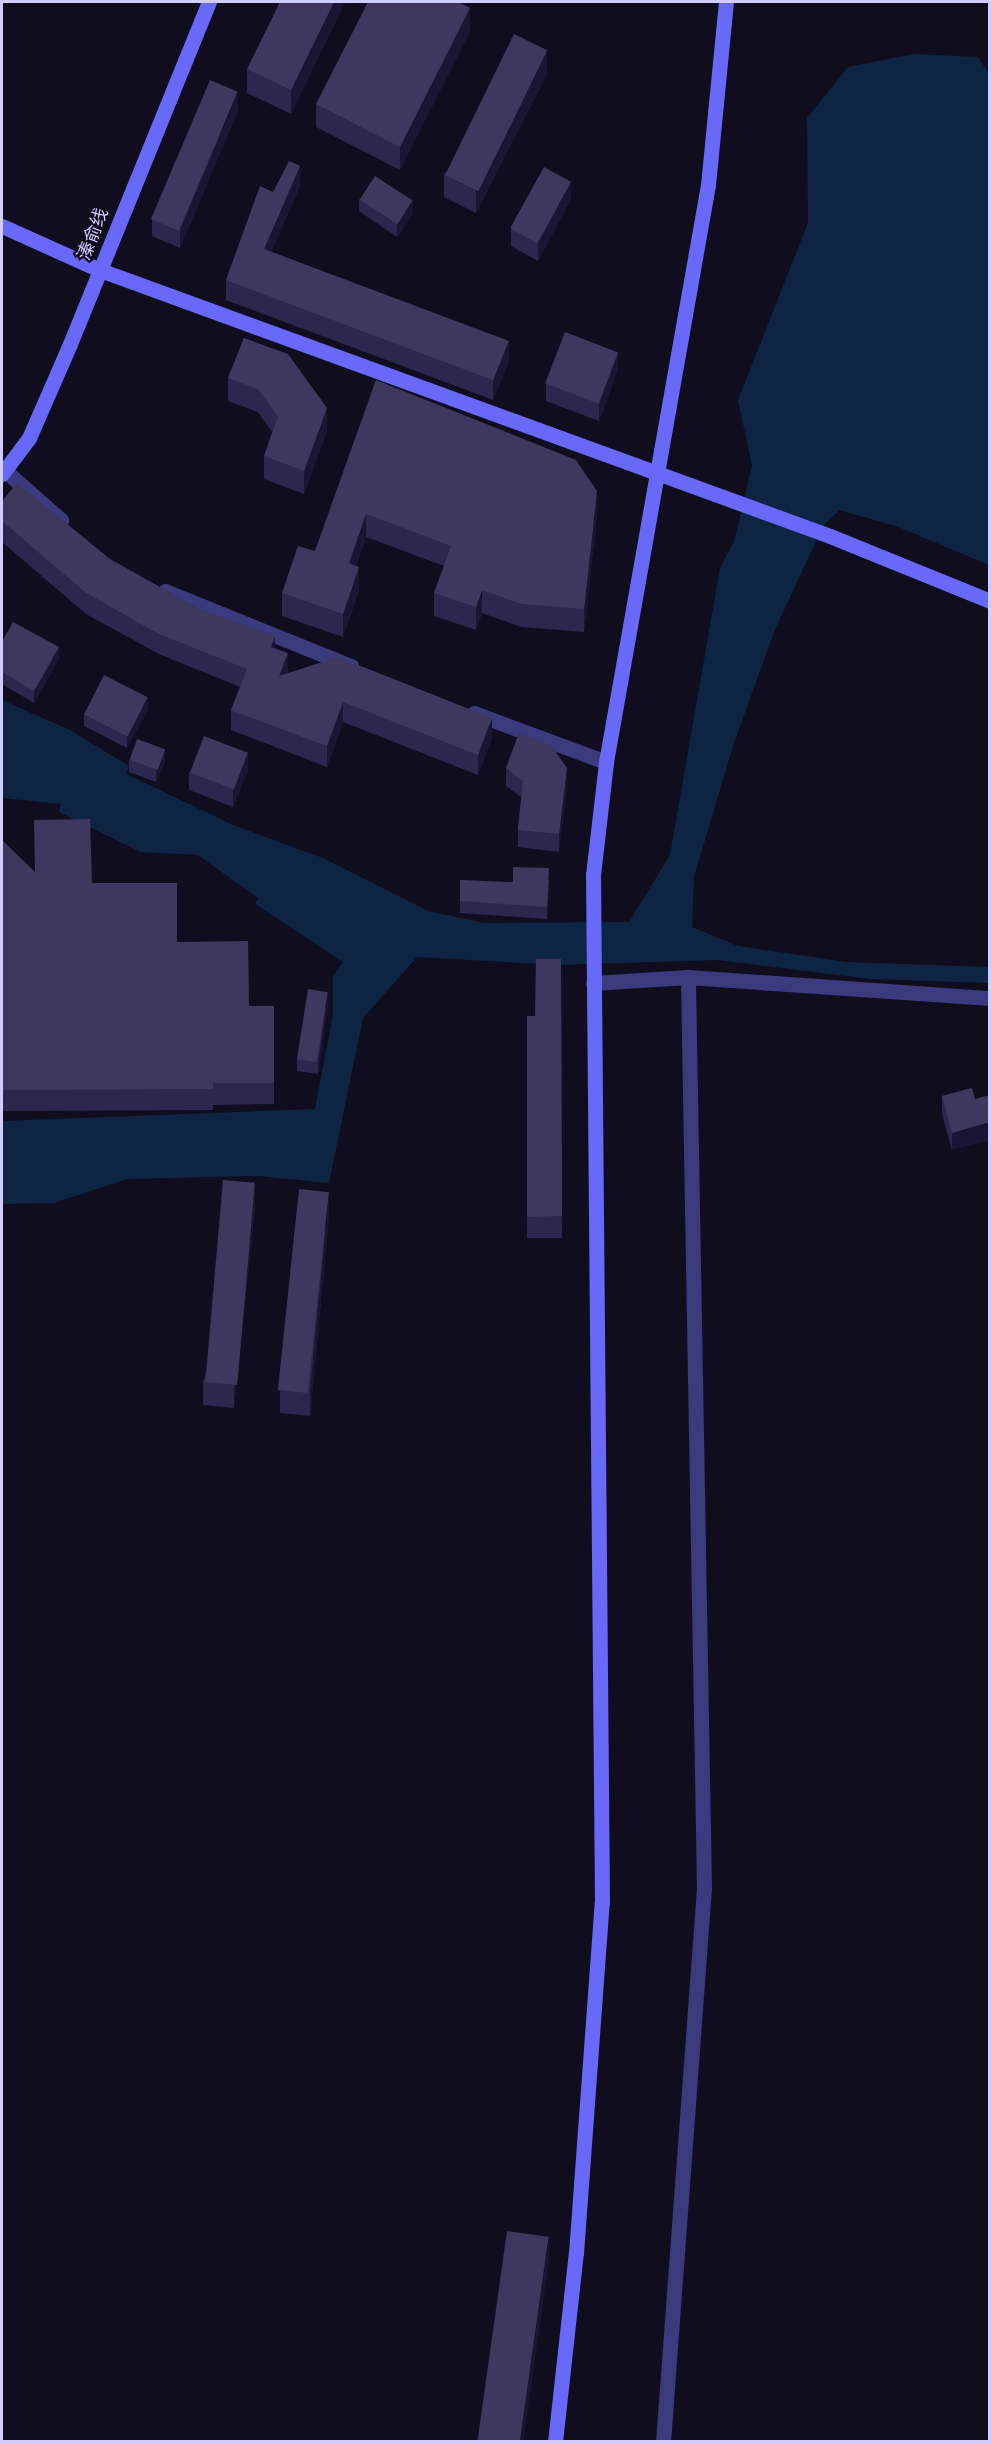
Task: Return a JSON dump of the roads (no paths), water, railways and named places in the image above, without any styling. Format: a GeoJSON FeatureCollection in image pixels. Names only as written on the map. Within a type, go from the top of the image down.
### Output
{"type":"FeatureCollection","features":[{"type":"Feature","properties":{"kind":"street","name":"溱俞线"},"geometry":{"type":"LineString","coordinates":[[2,471],[29,438],[209,2]]}},
{"type":"Feature","properties":{"kind":"street"},"geometry":{"type":"LineString","coordinates":[[555,2442],[576,2253],[602,1902],[593,906],[606,762],[708,185],[726,2]]}},
{"type":"Feature","properties":{"kind":"street"},"geometry":{"type":"LineString","coordinates":[[2,226],[100,270],[655,475],[830,536],[990,601]]}},
{"type":"Feature","properties":{"kind":"street"},"geometry":{"type":"LineString","coordinates":[[2,471],[76,533]]}},
{"type":"Feature","properties":{"kind":"street"},"geometry":{"type":"LineString","coordinates":[[152,585],[202,610],[366,672]]}},
{"type":"Feature","properties":{"kind":"street"},"geometry":{"type":"LineString","coordinates":[[453,705],[606,762]]}},
{"type":"Feature","properties":{"kind":"street"},"geometry":{"type":"LineString","coordinates":[[593,983],[688,977],[990,998]]}},
{"type":"Feature","properties":{"kind":"street"},"geometry":{"type":"LineString","coordinates":[[663,2442],[704,1888],[688,977]]}},
{"type":"Feature","properties":{"kind":"water"},"geometry":{"type":"Polygon","coordinates":[[[914,54],[978,57],[990,75],[989,565],[896,526],[839,510],[823,526],[774,632],[733,746],[694,877],[692,927],[738,946],[847,962],[989,967],[989,983],[870,979],[717,960],[557,965],[417,957],[363,1018],[329,1183],[259,1176],[127,1179],[54,1203],[2,1204],[2,1121],[315,1109],[333,1014],[333,976],[343,962],[255,904],[258,898],[198,855],[141,852],[59,812],[61,804],[2,798],[2,700],[70,730],[129,766],[126,774],[233,825],[323,858],[428,911],[484,923],[629,922],[670,855],[720,568],[735,539],[752,465],[738,400],[808,223],[807,118],[848,67],[914,54]]]}}]}
